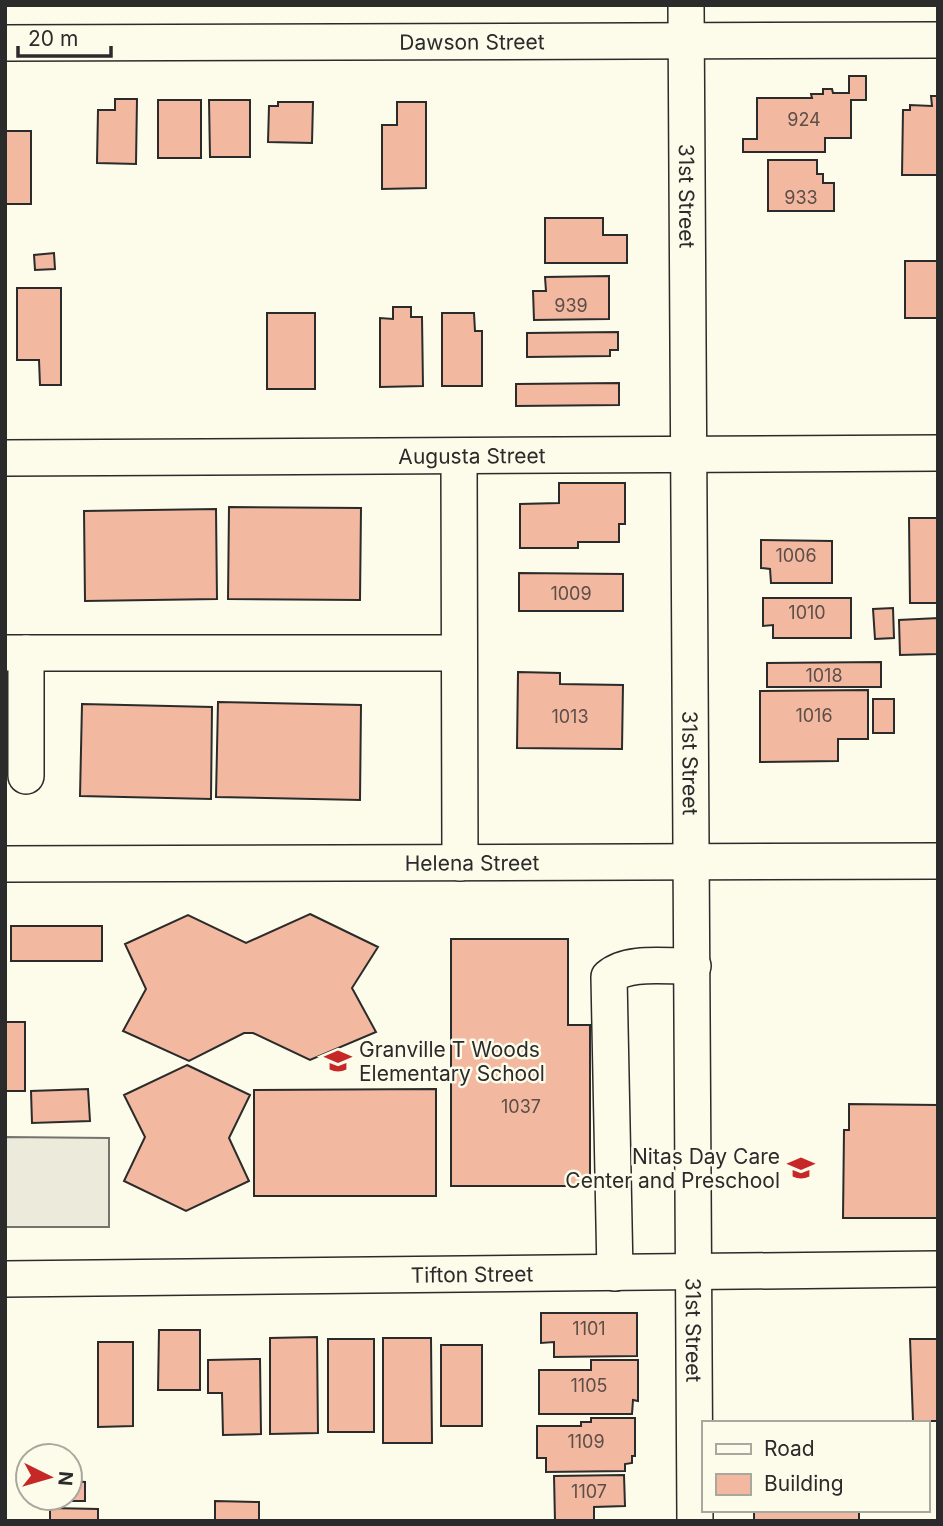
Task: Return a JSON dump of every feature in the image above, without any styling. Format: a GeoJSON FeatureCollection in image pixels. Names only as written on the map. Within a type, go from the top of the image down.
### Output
{"type":"FeatureCollection","features":[{"type":"Feature","properties":{"kind":"street","name":"31st Street"},"geometry":{"type":"LineString","coordinates":[[686,5],[695,1521]]}},
{"type":"Feature","properties":{"kind":"street","name":"Dawson Street"},"geometry":{"type":"LineString","coordinates":[[5,43],[938,40]]}},
{"type":"Feature","properties":{"kind":"street","name":"Augusta Street"},"geometry":{"type":"LineString","coordinates":[[5,458],[938,453]]}},
{"type":"Feature","properties":{"kind":"street"},"geometry":{"type":"LineString","coordinates":[[458,456],[460,863]]}},
{"type":"Feature","properties":{"kind":"street"},"geometry":{"type":"LineString","coordinates":[[26,776],[16,653],[459,653]]}},
{"type":"Feature","properties":{"kind":"street","name":"Helena Street"},"geometry":{"type":"LineString","coordinates":[[5,864],[938,861]]}},
{"type":"Feature","properties":{"kind":"street"},"geometry":{"type":"LineString","coordinates":[[615,1273],[609,976],[617,970],[631,967],[693,966]]}},
{"type":"Feature","properties":{"kind":"street","name":"Tifton Street"},"geometry":{"type":"LineString","coordinates":[[5,1279],[938,1269]]}},
{"type":"Feature","properties":{"kind":"shaded area"},"geometry":{"type":"Polygon","coordinates":[[[5,1137],[109,1138],[109,1227],[5,1227],[5,1137]]]}},
{"type":"Feature","properties":{"kind":"building"},"geometry":{"type":"Polygon","coordinates":[[[849,76],[866,76],[866,100],[851,100],[851,138],[825,138],[825,152],[743,152],[743,139],[757,139],[757,98],[812,98],[811,94],[823,94],[823,89],[832,89],[833,93],[849,93],[849,76]]]}},
{"type":"Feature","properties":{"kind":"building"},"geometry":{"type":"Polygon","coordinates":[[[931,96],[938,96],[938,175],[902,175],[903,110],[910,110],[910,105],[932,106],[931,96]]]}},
{"type":"Feature","properties":{"kind":"building"},"geometry":{"type":"Polygon","coordinates":[[[115,99],[137,99],[136,164],[97,163],[98,110],[115,110],[115,99]]]}},
{"type":"Feature","properties":{"kind":"building"},"geometry":{"type":"Polygon","coordinates":[[[158,100],[201,100],[201,158],[158,158],[158,100]]]}},
{"type":"Feature","properties":{"kind":"building"},"geometry":{"type":"Polygon","coordinates":[[[209,100],[250,100],[250,157],[210,157],[209,100]]]}},
{"type":"Feature","properties":{"kind":"building"},"geometry":{"type":"Polygon","coordinates":[[[278,102],[313,102],[312,143],[268,142],[269,106],[278,106],[278,102]]]}},
{"type":"Feature","properties":{"kind":"building"},"geometry":{"type":"Polygon","coordinates":[[[397,102],[426,102],[426,188],[382,189],[382,125],[397,125],[397,102]]]}},
{"type":"Feature","properties":{"kind":"building"},"geometry":{"type":"Polygon","coordinates":[[[5,131],[31,131],[31,204],[5,204],[5,131]]]}},
{"type":"Feature","properties":{"kind":"building"},"geometry":{"type":"Polygon","coordinates":[[[768,160],[817,160],[817,174],[823,174],[823,183],[834,183],[834,211],[768,211],[768,160]]]}},
{"type":"Feature","properties":{"kind":"building"},"geometry":{"type":"Polygon","coordinates":[[[545,218],[603,218],[603,235],[627,235],[627,263],[545,263],[545,218]]]}},
{"type":"Feature","properties":{"kind":"building"},"geometry":{"type":"Polygon","coordinates":[[[54,253],[55,269],[35,270],[34,255],[54,253]]]}},
{"type":"Feature","properties":{"kind":"building"},"geometry":{"type":"Polygon","coordinates":[[[905,261],[938,261],[938,318],[905,318],[905,261]]]}},
{"type":"Feature","properties":{"kind":"building"},"geometry":{"type":"Polygon","coordinates":[[[609,276],[609,319],[534,320],[533,291],[546,291],[545,277],[609,276]]]}},
{"type":"Feature","properties":{"kind":"building"},"geometry":{"type":"Polygon","coordinates":[[[17,288],[61,288],[61,385],[40,385],[39,360],[17,360],[17,288]]]}},
{"type":"Feature","properties":{"kind":"building"},"geometry":{"type":"Polygon","coordinates":[[[393,307],[411,307],[411,317],[422,317],[423,386],[380,387],[380,318],[393,319],[393,307]]]}},
{"type":"Feature","properties":{"kind":"building"},"geometry":{"type":"Polygon","coordinates":[[[267,313],[315,313],[315,389],[267,389],[267,313]]]}},
{"type":"Feature","properties":{"kind":"building"},"geometry":{"type":"Polygon","coordinates":[[[442,313],[474,313],[475,331],[482,331],[482,386],[442,386],[442,313]]]}},
{"type":"Feature","properties":{"kind":"building"},"geometry":{"type":"Polygon","coordinates":[[[618,332],[618,350],[610,350],[610,356],[527,357],[527,333],[618,332]]]}},
{"type":"Feature","properties":{"kind":"building"},"geometry":{"type":"Polygon","coordinates":[[[619,383],[619,405],[516,406],[516,384],[619,383]]]}},
{"type":"Feature","properties":{"kind":"building"},"geometry":{"type":"Polygon","coordinates":[[[559,483],[625,483],[625,524],[619,524],[619,542],[578,542],[578,548],[520,548],[520,504],[559,503],[559,483]]]}},
{"type":"Feature","properties":{"kind":"building"},"geometry":{"type":"Polygon","coordinates":[[[229,507],[361,508],[360,600],[228,599],[229,507]]]}},
{"type":"Feature","properties":{"kind":"building"},"geometry":{"type":"Polygon","coordinates":[[[216,509],[217,599],[85,601],[84,511],[216,509]]]}},
{"type":"Feature","properties":{"kind":"building"},"geometry":{"type":"Polygon","coordinates":[[[909,518],[938,518],[938,603],[910,603],[909,518]]]}},
{"type":"Feature","properties":{"kind":"building"},"geometry":{"type":"Polygon","coordinates":[[[761,540],[832,541],[832,583],[771,583],[770,569],[761,568],[761,540]]]}},
{"type":"Feature","properties":{"kind":"building"},"geometry":{"type":"Polygon","coordinates":[[[519,573],[623,574],[623,611],[519,611],[519,573]]]}},
{"type":"Feature","properties":{"kind":"building"},"geometry":{"type":"Polygon","coordinates":[[[763,598],[851,598],[851,638],[773,638],[773,625],[763,626],[763,598]]]}},
{"type":"Feature","properties":{"kind":"building"},"geometry":{"type":"Polygon","coordinates":[[[893,608],[894,638],[875,639],[873,609],[893,608]]]}},
{"type":"Feature","properties":{"kind":"building"},"geometry":{"type":"Polygon","coordinates":[[[938,618],[938,654],[900,655],[899,620],[938,618]]]}},
{"type":"Feature","properties":{"kind":"building"},"geometry":{"type":"Polygon","coordinates":[[[881,662],[881,687],[767,687],[767,663],[881,662]]]}},
{"type":"Feature","properties":{"kind":"building"},"geometry":{"type":"Polygon","coordinates":[[[518,672],[560,673],[560,684],[623,685],[622,749],[517,748],[518,672]]]}},
{"type":"Feature","properties":{"kind":"building"},"geometry":{"type":"Polygon","coordinates":[[[868,690],[868,739],[838,739],[838,761],[760,762],[760,691],[868,690]]]}},
{"type":"Feature","properties":{"kind":"building"},"geometry":{"type":"Polygon","coordinates":[[[873,699],[894,699],[894,733],[873,733],[873,699]]]}},
{"type":"Feature","properties":{"kind":"building"},"geometry":{"type":"Polygon","coordinates":[[[218,702],[361,705],[360,800],[216,797],[218,702]]]}},
{"type":"Feature","properties":{"kind":"building"},"geometry":{"type":"Polygon","coordinates":[[[82,704],[212,707],[211,799],[80,796],[82,704]]]}},
{"type":"Feature","properties":{"kind":"building"},"geometry":{"type":"Polygon","coordinates":[[[310,914],[378,947],[352,988],[376,1032],[310,1060],[253,1033],[244,1033],[189,1061],[123,1031],[146,989],[125,944],[188,915],[246,943],[310,914]]]}},
{"type":"Feature","properties":{"kind":"building"},"geometry":{"type":"Polygon","coordinates":[[[11,926],[102,926],[102,961],[11,961],[11,926]]]}},
{"type":"Feature","properties":{"kind":"building"},"geometry":{"type":"Polygon","coordinates":[[[451,939],[568,939],[568,1025],[590,1025],[590,1186],[451,1186],[451,939]]]}},
{"type":"Feature","properties":{"kind":"building"},"geometry":{"type":"Polygon","coordinates":[[[5,1022],[25,1022],[25,1091],[5,1091],[5,1022]]]}},
{"type":"Feature","properties":{"kind":"building"},"geometry":{"type":"Polygon","coordinates":[[[187,1065],[250,1095],[229,1138],[249,1181],[186,1211],[124,1181],[145,1137],[124,1095],[187,1065]]]}},
{"type":"Feature","properties":{"kind":"building"},"geometry":{"type":"Polygon","coordinates":[[[88,1089],[90,1121],[32,1123],[31,1091],[88,1089]]]}},
{"type":"Feature","properties":{"kind":"building"},"geometry":{"type":"Polygon","coordinates":[[[436,1089],[436,1196],[254,1196],[254,1090],[436,1089]]]}},
{"type":"Feature","properties":{"kind":"building"},"geometry":{"type":"Polygon","coordinates":[[[849,1104],[938,1105],[938,1218],[843,1218],[844,1130],[849,1130],[849,1104]]]}},
{"type":"Feature","properties":{"kind":"building"},"geometry":{"type":"Polygon","coordinates":[[[541,1313],[637,1313],[637,1356],[554,1357],[554,1342],[541,1343],[541,1313]]]}},
{"type":"Feature","properties":{"kind":"building"},"geometry":{"type":"Polygon","coordinates":[[[159,1330],[200,1330],[200,1390],[158,1390],[159,1330]]]}},
{"type":"Feature","properties":{"kind":"building"},"geometry":{"type":"Polygon","coordinates":[[[317,1337],[318,1433],[270,1434],[270,1338],[317,1337]]]}},
{"type":"Feature","properties":{"kind":"building"},"geometry":{"type":"Polygon","coordinates":[[[383,1338],[431,1338],[432,1443],[383,1443],[383,1338]]]}},
{"type":"Feature","properties":{"kind":"building"},"geometry":{"type":"Polygon","coordinates":[[[328,1339],[374,1339],[374,1432],[328,1432],[328,1339]]]}},
{"type":"Feature","properties":{"kind":"building"},"geometry":{"type":"Polygon","coordinates":[[[910,1339],[938,1339],[938,1421],[913,1421],[910,1339]]]}},
{"type":"Feature","properties":{"kind":"building"},"geometry":{"type":"Polygon","coordinates":[[[98,1342],[133,1342],[133,1426],[98,1427],[98,1342]]]}},
{"type":"Feature","properties":{"kind":"building"},"geometry":{"type":"Polygon","coordinates":[[[441,1345],[482,1345],[482,1426],[441,1426],[441,1345]]]}},
{"type":"Feature","properties":{"kind":"building"},"geometry":{"type":"Polygon","coordinates":[[[260,1359],[261,1434],[223,1435],[222,1393],[208,1393],[208,1360],[260,1359]]]}},
{"type":"Feature","properties":{"kind":"building"},"geometry":{"type":"Polygon","coordinates":[[[591,1360],[638,1360],[638,1401],[633,1400],[632,1414],[539,1414],[539,1370],[591,1370],[591,1360]]]}},
{"type":"Feature","properties":{"kind":"building"},"geometry":{"type":"Polygon","coordinates":[[[591,1418],[635,1418],[635,1456],[632,1456],[632,1463],[625,1464],[625,1471],[546,1472],[546,1458],[537,1458],[537,1426],[581,1426],[581,1422],[591,1422],[591,1418]]]}},
{"type":"Feature","properties":{"kind":"building"},"geometry":{"type":"Polygon","coordinates":[[[624,1475],[625,1506],[594,1507],[594,1521],[555,1521],[554,1476],[624,1475]]]}},
{"type":"Feature","properties":{"kind":"building"},"geometry":{"type":"Polygon","coordinates":[[[215,1501],[259,1502],[259,1521],[215,1521],[215,1501]]]}},
{"type":"Feature","properties":{"kind":"building"},"geometry":{"type":"Polygon","coordinates":[[[84,1509],[98,1509],[98,1521],[50,1521],[50,1512],[84,1512],[84,1509]]]}},
{"type":"Feature","properties":{"kind":"building"},"geometry":{"type":"Polygon","coordinates":[[[754,1512],[859,1512],[859,1521],[754,1521],[754,1512]]]}},
{"type":"Feature","properties":{"kind":"place","name":"Granville T Woods Elementary School"},"geometry":{"type":"Point","coordinates":[338,1061]}},
{"type":"Feature","properties":{"kind":"place","name":"Nitas Day Care Center and Preschool"},"geometry":{"type":"Point","coordinates":[801,1168]}}]}
